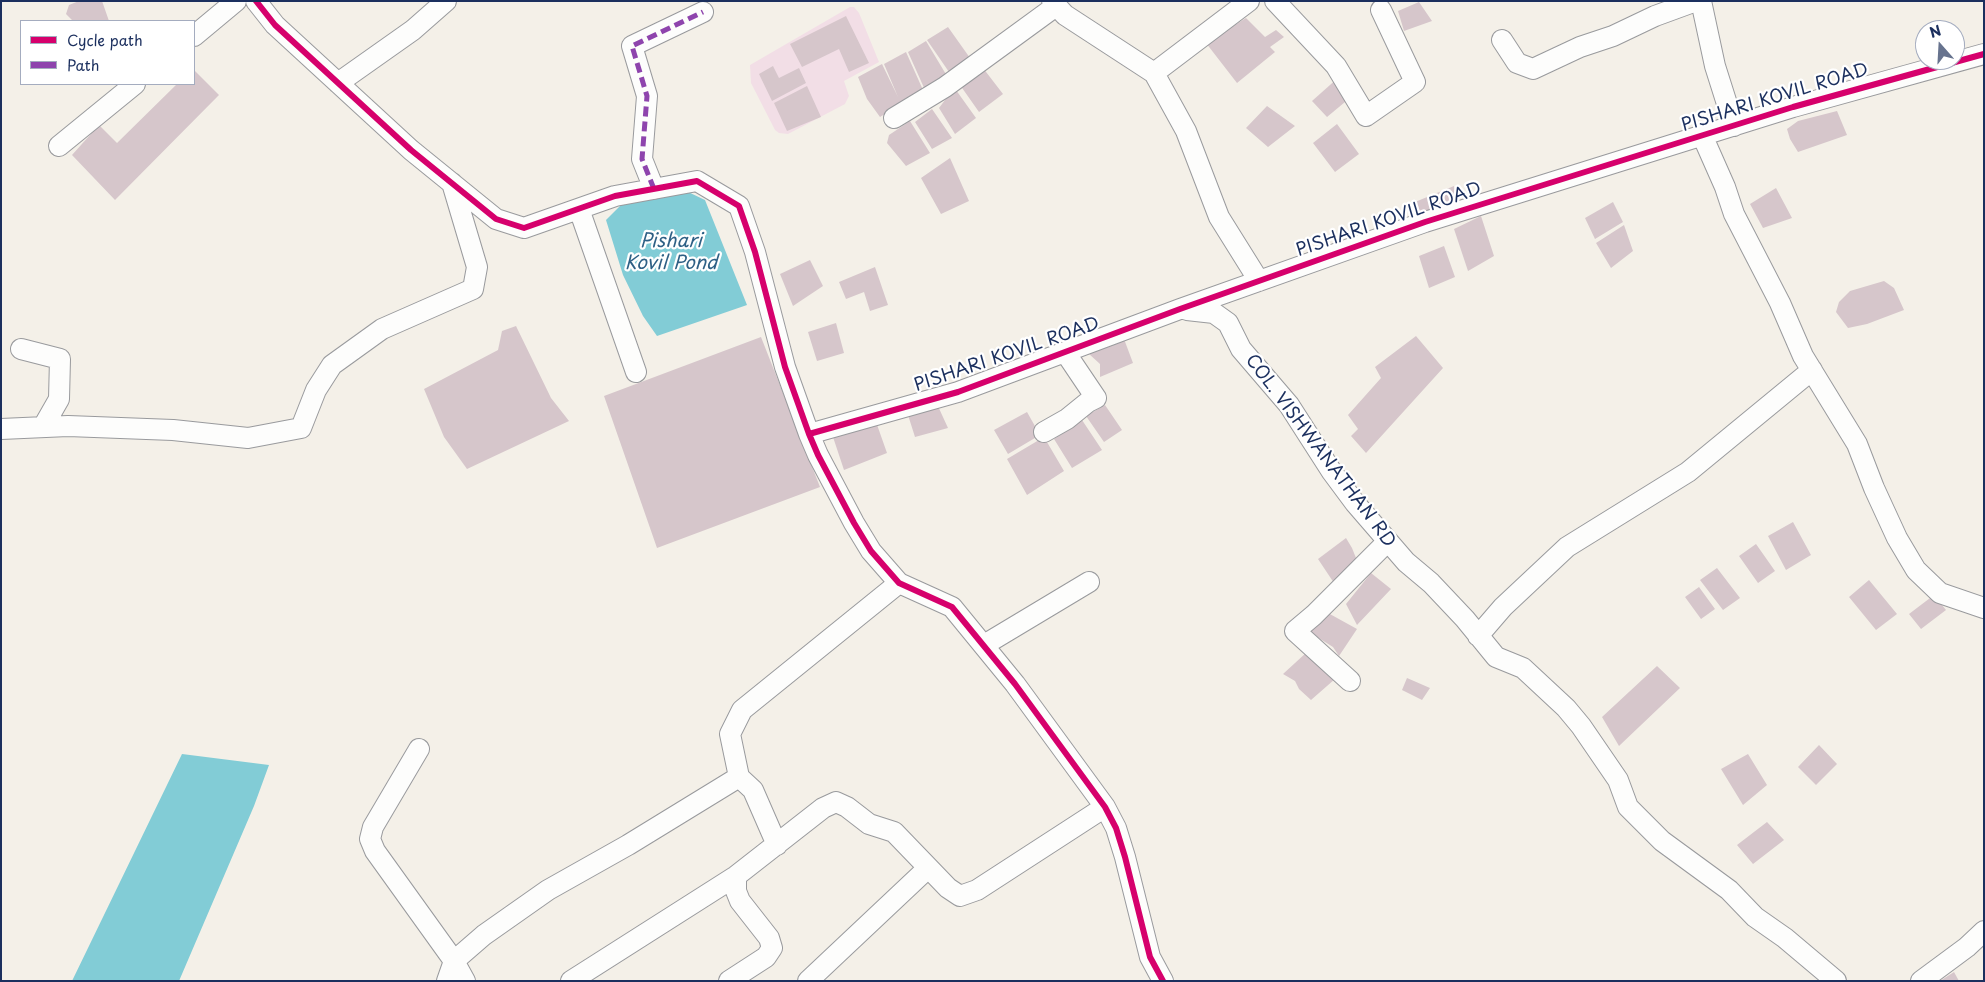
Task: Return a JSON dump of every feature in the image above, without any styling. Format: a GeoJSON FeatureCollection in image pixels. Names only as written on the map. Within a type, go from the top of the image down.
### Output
{"type":"FeatureCollection","features":[{"type":"Feature","properties":{"kind":"street"},"geometry":{"type":"LineString","coordinates":[[195,35],[236,1]]}},
{"type":"Feature","properties":{"kind":"street"},"geometry":{"type":"LineString","coordinates":[[256,1],[275,25],[411,150],[496,219],[524,228],[615,196],[696,181],[739,206],[755,252],[785,367],[809,434],[854,523],[871,551],[899,583],[952,607],[984,645],[1105,807],[1116,828],[1125,857],[1150,957],[1163,981]]}},
{"type":"Feature","properties":{"kind":"street"},"geometry":{"type":"LineString","coordinates":[[338,83],[412,30],[446,1]]}},
{"type":"Feature","properties":{"kind":"street"},"geometry":{"type":"LineString","coordinates":[[1154,73],[1249,1]]}},
{"type":"Feature","properties":{"kind":"street"},"geometry":{"type":"LineString","coordinates":[[1275,1],[1336,66],[1366,116],[1415,82],[1381,10]]}},
{"type":"Feature","properties":{"kind":"street"},"geometry":{"type":"LineString","coordinates":[[1502,40],[1517,63],[1533,69],[1580,47],[1613,36],[1655,16],[1696,1]]}},
{"type":"Feature","properties":{"kind":"street"},"geometry":{"type":"LineString","coordinates":[[1700,1],[1715,66],[1734,126]]}},
{"type":"Feature","properties":{"kind":"street"},"geometry":{"type":"LineString","coordinates":[[894,118],[945,88],[1054,4],[1065,16],[1154,73],[1186,130],[1219,217],[1259,281]]}},
{"type":"Feature","properties":{"kind":"street"},"geometry":{"type":"LineString","coordinates":[[654,189],[642,158],[647,96],[632,46],[704,12]]}},
{"type":"Feature","properties":{"kind":"street","name":"PISHARI KOVIL ROAD"},"geometry":{"type":"LineString","coordinates":[[809,434],[958,392],[1180,309],[1425,222],[1702,135],[1984,54]]}},
{"type":"Feature","properties":{"kind":"street"},"geometry":{"type":"LineString","coordinates":[[59,146],[134,85]]}},
{"type":"Feature","properties":{"kind":"street"},"geometry":{"type":"LineString","coordinates":[[1702,135],[1725,187],[1734,214],[1780,303],[1803,356],[1857,444],[1874,488],[1897,538],[1916,570],[1940,593],[1984,608]]}},
{"type":"Feature","properties":{"kind":"street"},"geometry":{"type":"LineString","coordinates":[[1,429],[68,426],[172,430],[248,438],[302,428],[316,390],[332,365],[382,329],[473,289],[476,267],[452,183]]}},
{"type":"Feature","properties":{"kind":"street"},"geometry":{"type":"LineString","coordinates":[[579,209],[636,372]]}},
{"type":"Feature","properties":{"kind":"street","name":"COL. VISHWANATHAN RD"},"geometry":{"type":"LineString","coordinates":[[1180,309],[1214,313],[1228,323],[1242,349],[1283,398],[1349,495],[1406,562],[1431,583],[1465,619],[1496,657],[1523,668],[1566,708],[1586,733],[1618,780],[1628,807],[1662,841],[1729,890],[1755,917],[1785,938],[1836,981]]}},
{"type":"Feature","properties":{"kind":"street"},"geometry":{"type":"LineString","coordinates":[[21,349],[60,359],[59,399],[43,427]]}},
{"type":"Feature","properties":{"kind":"street"},"geometry":{"type":"LineString","coordinates":[[1044,432],[1067,420],[1088,402],[1096,398],[1065,352]]}},
{"type":"Feature","properties":{"kind":"street"},"geometry":{"type":"LineString","coordinates":[[1478,636],[1503,607],[1567,547],[1688,472],[1812,370]]}},
{"type":"Feature","properties":{"kind":"street"},"geometry":{"type":"LineString","coordinates":[[1350,681],[1295,631],[1314,615],[1388,541]]}},
{"type":"Feature","properties":{"kind":"street"},"geometry":{"type":"LineString","coordinates":[[984,645],[1089,582]]}},
{"type":"Feature","properties":{"kind":"street"},"geometry":{"type":"LineString","coordinates":[[777,845],[753,790],[739,777],[730,734],[742,710],[899,583]]}},
{"type":"Feature","properties":{"kind":"street"},"geometry":{"type":"LineString","coordinates":[[418,749],[374,827],[370,839],[375,851],[454,961],[465,981]]}},
{"type":"Feature","properties":{"kind":"street"},"geometry":{"type":"LineString","coordinates":[[447,981],[454,961],[484,935],[548,890],[628,845],[739,777]]}},
{"type":"Feature","properties":{"kind":"street"},"geometry":{"type":"LineString","coordinates":[[571,981],[736,876],[823,808],[836,802],[848,806],[869,824],[894,832],[948,888],[960,896],[977,890],[1105,807]]}},
{"type":"Feature","properties":{"kind":"street"},"geometry":{"type":"LineString","coordinates":[[808,981],[928,868]]}},
{"type":"Feature","properties":{"kind":"street"},"geometry":{"type":"LineString","coordinates":[[729,981],[766,956],[772,948],[769,938],[740,901],[736,891],[736,876]]}},
{"type":"Feature","properties":{"kind":"street"},"geometry":{"type":"LineString","coordinates":[[1921,981],[1967,947],[1984,931]]}},
{"type":"Feature","properties":{"kind":"shaded area"},"geometry":{"type":"Polygon","coordinates":[[[850,7],[854,7],[859,13],[879,62],[844,81],[849,96],[845,104],[788,134],[779,133],[775,130],[751,83],[750,65],[850,7]]]}},
{"type":"Feature","properties":{"kind":"water","name":"Pishari Kovil Pond"},"geometry":{"type":"Polygon","coordinates":[[[686,191],[705,200],[747,305],[657,336],[643,316],[623,275],[606,220],[622,204],[686,191]]]}},
{"type":"Feature","properties":{"kind":"water"},"geometry":{"type":"Polygon","coordinates":[[[182,754],[269,765],[254,806],[179,981],[72,981],[182,754]]]}},
{"type":"Feature","properties":{"kind":"building"},"geometry":{"type":"Polygon","coordinates":[[[79,1],[102,1],[109,20],[72,20],[66,14],[69,5],[79,1]]]}},
{"type":"Feature","properties":{"kind":"building"},"geometry":{"type":"Polygon","coordinates":[[[1419,2],[1432,21],[1404,31],[1398,11],[1419,2]]]}},
{"type":"Feature","properties":{"kind":"building"},"geometry":{"type":"Polygon","coordinates":[[[846,16],[869,63],[849,72],[839,49],[802,67],[790,44],[846,16]]]}},
{"type":"Feature","properties":{"kind":"building"},"geometry":{"type":"Polygon","coordinates":[[[1246,18],[1265,37],[1276,30],[1284,37],[1270,47],[1275,52],[1237,83],[1206,43],[1246,18]]]}},
{"type":"Feature","properties":{"kind":"building"},"geometry":{"type":"Polygon","coordinates":[[[948,27],[970,58],[949,72],[927,40],[948,27]]]}},
{"type":"Feature","properties":{"kind":"building"},"geometry":{"type":"Polygon","coordinates":[[[926,41],[947,76],[925,90],[908,52],[926,41]]]}},
{"type":"Feature","properties":{"kind":"building"},"geometry":{"type":"Polygon","coordinates":[[[906,52],[923,90],[880,117],[867,99],[858,77],[882,64],[898,97],[884,64],[906,52]]]}},
{"type":"Feature","properties":{"kind":"building"},"geometry":{"type":"Polygon","coordinates":[[[773,66],[779,78],[799,68],[806,83],[772,101],[759,74],[773,66]]]}},
{"type":"Feature","properties":{"kind":"building"},"geometry":{"type":"Polygon","coordinates":[[[983,68],[1003,94],[979,112],[960,85],[983,68]]]}},
{"type":"Feature","properties":{"kind":"building"},"geometry":{"type":"Polygon","coordinates":[[[195,71],[219,95],[115,200],[72,155],[99,125],[117,143],[176,85],[195,85],[195,71]]]}},
{"type":"Feature","properties":{"kind":"building"},"geometry":{"type":"Polygon","coordinates":[[[1339,77],[1351,97],[1327,117],[1312,101],[1339,77]]]}},
{"type":"Feature","properties":{"kind":"building"},"geometry":{"type":"Polygon","coordinates":[[[807,86],[821,117],[787,131],[774,103],[807,86]]]}},
{"type":"Feature","properties":{"kind":"building"},"geometry":{"type":"Polygon","coordinates":[[[956,90],[976,118],[955,134],[939,108],[948,96],[956,90]]]}},
{"type":"Feature","properties":{"kind":"building"},"geometry":{"type":"Polygon","coordinates":[[[1267,106],[1295,126],[1268,147],[1246,128],[1267,106]]]}},
{"type":"Feature","properties":{"kind":"building"},"geometry":{"type":"Polygon","coordinates":[[[932,109],[952,138],[932,149],[915,122],[932,109]]]}},
{"type":"Feature","properties":{"kind":"building"},"geometry":{"type":"Polygon","coordinates":[[[1837,111],[1847,135],[1798,152],[1790,139],[1787,129],[1798,121],[1837,111]]]}},
{"type":"Feature","properties":{"kind":"building"},"geometry":{"type":"Polygon","coordinates":[[[910,121],[930,153],[906,166],[887,143],[889,135],[910,121]]]}},
{"type":"Feature","properties":{"kind":"building"},"geometry":{"type":"Polygon","coordinates":[[[1337,124],[1359,154],[1335,172],[1313,143],[1337,124]]]}},
{"type":"Feature","properties":{"kind":"building"},"geometry":{"type":"Polygon","coordinates":[[[950,158],[969,201],[941,214],[921,178],[950,158]]]}},
{"type":"Feature","properties":{"kind":"building"},"geometry":{"type":"Polygon","coordinates":[[[1454,186],[1457,208],[1421,218],[1415,202],[1454,186]]]}},
{"type":"Feature","properties":{"kind":"building"},"geometry":{"type":"Polygon","coordinates":[[[1776,188],[1792,218],[1763,228],[1750,204],[1776,188]]]}},
{"type":"Feature","properties":{"kind":"building"},"geometry":{"type":"Polygon","coordinates":[[[1613,202],[1623,222],[1595,239],[1585,218],[1613,202]]]}},
{"type":"Feature","properties":{"kind":"building"},"geometry":{"type":"Polygon","coordinates":[[[1481,216],[1494,256],[1468,271],[1454,229],[1481,216]]]}},
{"type":"Feature","properties":{"kind":"building"},"geometry":{"type":"Polygon","coordinates":[[[1624,225],[1633,251],[1611,268],[1596,243],[1624,225]]]}},
{"type":"Feature","properties":{"kind":"building"},"geometry":{"type":"Polygon","coordinates":[[[1444,246],[1455,277],[1429,288],[1419,256],[1444,246]]]}},
{"type":"Feature","properties":{"kind":"building"},"geometry":{"type":"Polygon","coordinates":[[[810,260],[823,286],[793,306],[780,274],[810,260]]]}},
{"type":"Feature","properties":{"kind":"building"},"geometry":{"type":"Polygon","coordinates":[[[875,267],[888,305],[870,311],[864,292],[846,299],[839,282],[875,267]]]}},
{"type":"Feature","properties":{"kind":"building"},"geometry":{"type":"Polygon","coordinates":[[[1884,281],[1894,288],[1904,310],[1867,324],[1848,328],[1836,312],[1839,302],[1850,291],[1884,281]]]}},
{"type":"Feature","properties":{"kind":"building"},"geometry":{"type":"Polygon","coordinates":[[[836,323],[844,353],[817,361],[808,332],[836,323]]]}},
{"type":"Feature","properties":{"kind":"building"},"geometry":{"type":"Polygon","coordinates":[[[516,326],[551,398],[569,421],[467,469],[444,437],[424,389],[498,350],[502,331],[516,326]]]}},
{"type":"Feature","properties":{"kind":"building"},"geometry":{"type":"Polygon","coordinates":[[[1416,336],[1443,368],[1366,453],[1351,436],[1358,429],[1348,415],[1381,378],[1375,367],[1416,336]]]}},
{"type":"Feature","properties":{"kind":"building"},"geometry":{"type":"Polygon","coordinates":[[[761,337],[820,487],[657,548],[604,396],[761,337]]]}},
{"type":"Feature","properties":{"kind":"building"},"geometry":{"type":"Polygon","coordinates":[[[1124,339],[1133,363],[1100,377],[1100,364],[1088,353],[1124,339]]]}},
{"type":"Feature","properties":{"kind":"building"},"geometry":{"type":"Polygon","coordinates":[[[937,404],[948,428],[915,437],[908,415],[937,404]]]}},
{"type":"Feature","properties":{"kind":"building"},"geometry":{"type":"Polygon","coordinates":[[[1105,405],[1122,430],[1104,442],[1086,416],[1105,405]]]}},
{"type":"Feature","properties":{"kind":"building"},"geometry":{"type":"Polygon","coordinates":[[[1027,412],[1040,435],[1008,454],[994,430],[1027,412]]]}},
{"type":"Feature","properties":{"kind":"building"},"geometry":{"type":"Polygon","coordinates":[[[875,419],[887,453],[844,470],[832,434],[875,419]]]}},
{"type":"Feature","properties":{"kind":"building"},"geometry":{"type":"Polygon","coordinates":[[[1082,420],[1102,450],[1072,468],[1054,439],[1082,420]]]}},
{"type":"Feature","properties":{"kind":"building"},"geometry":{"type":"Polygon","coordinates":[[[1044,437],[1064,471],[1027,495],[1007,459],[1044,437]]]}},
{"type":"Feature","properties":{"kind":"building"},"geometry":{"type":"Polygon","coordinates":[[[1793,522],[1811,555],[1786,570],[1768,536],[1793,522]]]}},
{"type":"Feature","properties":{"kind":"building"},"geometry":{"type":"Polygon","coordinates":[[[1346,538],[1358,563],[1334,583],[1318,559],[1346,538]]]}},
{"type":"Feature","properties":{"kind":"building"},"geometry":{"type":"Polygon","coordinates":[[[1756,544],[1775,571],[1758,583],[1739,556],[1756,544]]]}},
{"type":"Feature","properties":{"kind":"building"},"geometry":{"type":"Polygon","coordinates":[[[1717,568],[1740,598],[1723,610],[1700,580],[1717,568]]]}},
{"type":"Feature","properties":{"kind":"building"},"geometry":{"type":"Polygon","coordinates":[[[1371,573],[1391,589],[1357,625],[1346,604],[1371,573]]]}},
{"type":"Feature","properties":{"kind":"building"},"geometry":{"type":"Polygon","coordinates":[[[1869,580],[1897,614],[1876,630],[1849,597],[1869,580]]]}},
{"type":"Feature","properties":{"kind":"building"},"geometry":{"type":"Polygon","coordinates":[[[1699,587],[1715,609],[1701,619],[1685,597],[1699,587]]]}},
{"type":"Feature","properties":{"kind":"building"},"geometry":{"type":"Polygon","coordinates":[[[1934,595],[1946,610],[1921,629],[1909,614],[1934,595]]]}},
{"type":"Feature","properties":{"kind":"building"},"geometry":{"type":"Polygon","coordinates":[[[1328,613],[1357,629],[1339,656],[1333,647],[1309,632],[1328,613]]]}},
{"type":"Feature","properties":{"kind":"building"},"geometry":{"type":"Polygon","coordinates":[[[1307,652],[1335,679],[1311,700],[1299,689],[1295,681],[1283,674],[1307,652]]]}},
{"type":"Feature","properties":{"kind":"building"},"geometry":{"type":"Polygon","coordinates":[[[1657,666],[1680,688],[1619,746],[1602,717],[1657,666]]]}},
{"type":"Feature","properties":{"kind":"building"},"geometry":{"type":"Polygon","coordinates":[[[1407,678],[1430,688],[1422,700],[1402,690],[1407,678]]]}},
{"type":"Feature","properties":{"kind":"building"},"geometry":{"type":"Polygon","coordinates":[[[1819,745],[1837,764],[1816,785],[1798,767],[1819,745]]]}},
{"type":"Feature","properties":{"kind":"building"},"geometry":{"type":"Polygon","coordinates":[[[1748,754],[1767,785],[1743,805],[1721,769],[1748,754]]]}},
{"type":"Feature","properties":{"kind":"building"},"geometry":{"type":"Polygon","coordinates":[[[1767,822],[1784,840],[1753,864],[1737,845],[1767,822]]]}},
{"type":"Feature","properties":{"kind":"building"},"geometry":{"type":"Polygon","coordinates":[[[1954,972],[1959,981],[1940,981],[1954,972]]]}},
{"type":"Feature","properties":{"kind":"marked path"},"geometry":{"type":"LineString","coordinates":[[654,189],[642,159],[647,96],[632,46],[703,12]]}},
{"type":"Feature","properties":{"kind":"cycle path"},"geometry":{"type":"LineString","coordinates":[[256,1],[275,25],[411,150],[496,219],[524,228],[615,196],[697,181],[739,206],[755,252],[785,367],[809,434],[854,523],[871,551],[899,583],[952,607],[1015,684],[1105,807],[1116,828],[1125,857],[1150,957],[1163,981]]}},
{"type":"Feature","properties":{"kind":"cycle path"},"geometry":{"type":"LineString","coordinates":[[809,434],[958,392],[1180,309],[1425,222],[1793,107],[1984,54]]}}]}
